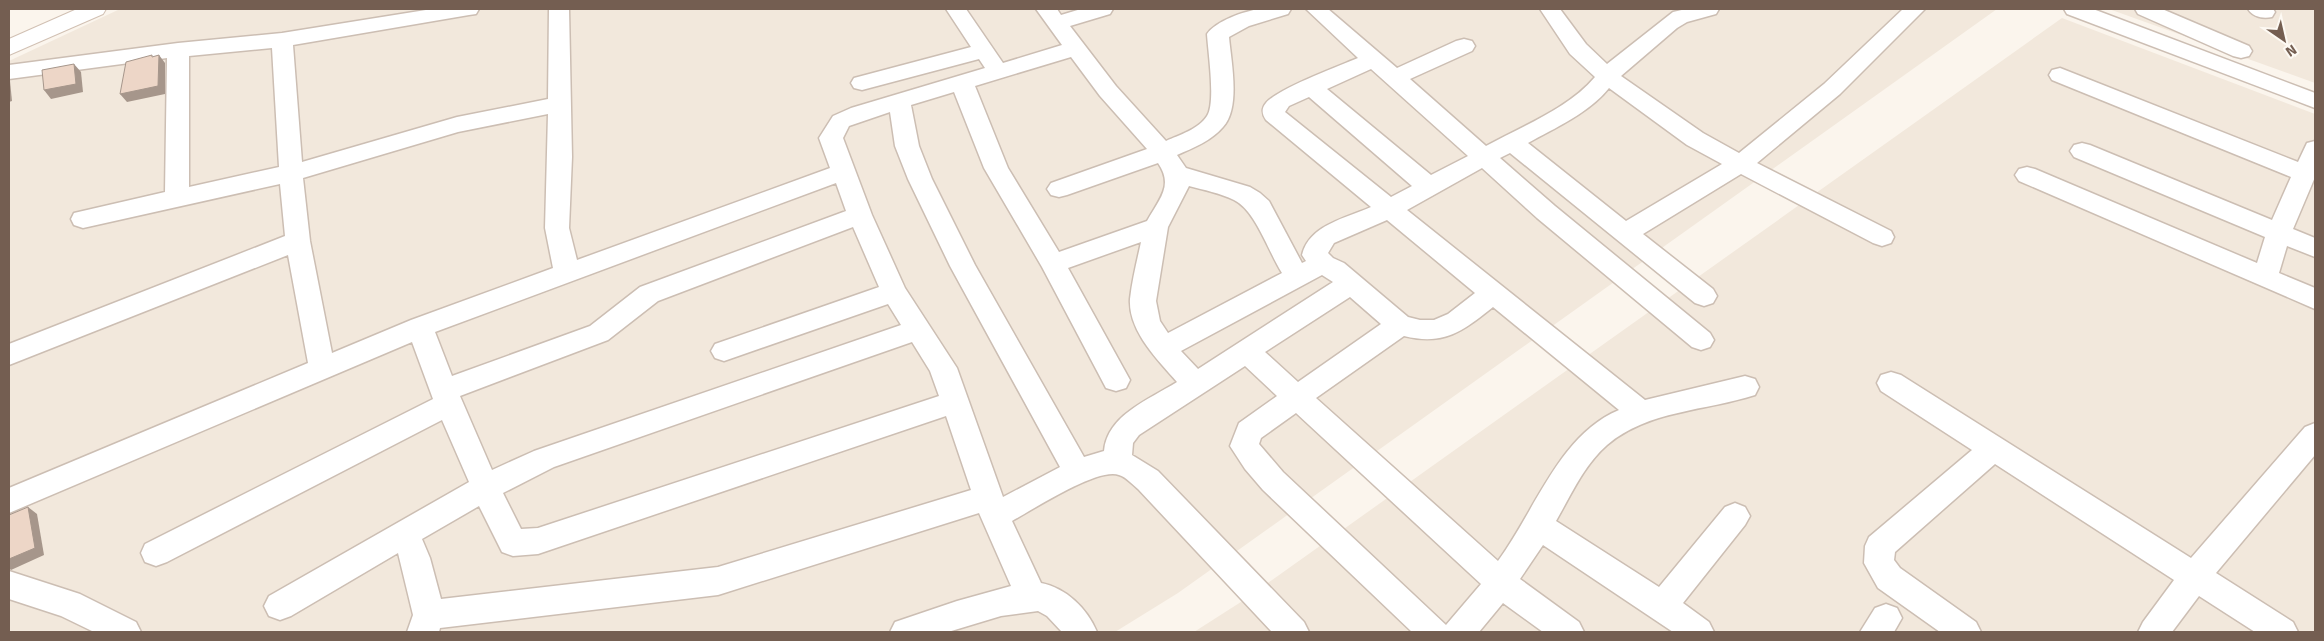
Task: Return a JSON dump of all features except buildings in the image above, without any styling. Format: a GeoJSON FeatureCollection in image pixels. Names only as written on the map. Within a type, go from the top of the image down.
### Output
{"type":"FeatureCollection","features":[{"type":"Feature","properties":{"kind":"main road"},"geometry":{"type":"LineString","coordinates":[[9,48],[95,9]]}},
{"type":"Feature","properties":{"kind":"street"},"geometry":{"type":"LineString","coordinates":[[9,72],[178,50],[282,40],[469,9]]}},
{"type":"Feature","properties":{"kind":"street"},"geometry":{"type":"LineString","coordinates":[[559,9],[557,228],[567,274]]}},
{"type":"Feature","properties":{"kind":"street"},"geometry":{"type":"LineString","coordinates":[[956,9],[983,51],[998,70]]}},
{"type":"Feature","properties":{"kind":"street"},"geometry":{"type":"LineString","coordinates":[[1103,9],[1051,16],[1108,91],[1162,152],[1178,174],[1241,193],[1260,207],[1281,251],[1297,276]]}},
{"type":"Feature","properties":{"kind":"street"},"geometry":{"type":"LineString","coordinates":[[1059,189],[1162,152],[1202,132],[1216,121],[1221,97],[1218,34],[1242,21],[1281,9]]}},
{"type":"Feature","properties":{"kind":"street"},"geometry":{"type":"LineString","coordinates":[[1316,9],[1598,256],[1701,340]]}},
{"type":"Feature","properties":{"kind":"street"},"geometry":{"type":"LineString","coordinates":[[1550,9],[1578,49],[1607,76],[1695,139],[1882,237]]}},
{"type":"Feature","properties":{"kind":"street"},"geometry":{"type":"LineString","coordinates":[[1493,293],[1457,321],[1437,330],[1420,330],[1400,325],[1335,270],[1324,265],[1316,255],[1317,244],[1325,237],[1389,209],[1482,156],[1566,112],[1595,91],[1607,76],[1670,23],[1680,17],[1709,9]]}},
{"type":"Feature","properties":{"kind":"street"},"geometry":{"type":"LineString","coordinates":[[1625,233],[1740,163],[1804,115],[1854,70],[1915,9]]}},
{"type":"Feature","properties":{"kind":"street"},"geometry":{"type":"LineString","coordinates":[[2074,9],[2315,101]]}},
{"type":"Feature","properties":{"kind":"street"},"geometry":{"type":"LineString","coordinates":[[2146,9],[2242,51]]}},
{"type":"Feature","properties":{"kind":"street"},"geometry":{"type":"LineString","coordinates":[[282,40],[291,173],[298,241],[322,368]]}},
{"type":"Feature","properties":{"kind":"street"},"geometry":{"type":"LineString","coordinates":[[1394,78],[1464,46]]}},
{"type":"Feature","properties":{"kind":"street"},"geometry":{"type":"LineString","coordinates":[[1030,596],[992,506],[956,400],[943,368],[894,292],[843,172],[832,138],[841,121],[900,100],[1074,48]]}},
{"type":"Feature","properties":{"kind":"street"},"geometry":{"type":"LineString","coordinates":[[177,198],[178,50]]}},
{"type":"Feature","properties":{"kind":"street"},"geometry":{"type":"LineString","coordinates":[[862,84],[983,51]]}},
{"type":"Feature","properties":{"kind":"street"},"geometry":{"type":"LineString","coordinates":[[1374,59],[1281,101],[1274,108],[1274,116],[1640,412]]}},
{"type":"Feature","properties":{"kind":"street"},"geometry":{"type":"LineString","coordinates":[[2060,75],[2306,174]]}},
{"type":"Feature","properties":{"kind":"street"},"geometry":{"type":"LineString","coordinates":[[962,82],[996,168],[1053,264],[1116,380]]}},
{"type":"Feature","properties":{"kind":"street"},"geometry":{"type":"LineString","coordinates":[[1311,87],[1428,186]]}},
{"type":"Feature","properties":{"kind":"street"},"geometry":{"type":"LineString","coordinates":[[900,100],[907,146],[920,179],[963,266],[1053,425],[1077,472]]}},
{"type":"Feature","properties":{"kind":"street"},"geometry":{"type":"LineString","coordinates":[[83,219],[291,173],[457,126],[559,104]]}},
{"type":"Feature","properties":{"kind":"street"},"geometry":{"type":"LineString","coordinates":[[1511,142],[1704,296]]}},
{"type":"Feature","properties":{"kind":"street"},"geometry":{"type":"LineString","coordinates":[[2264,276],[2279,233],[2306,174],[2315,149]]}},
{"type":"Feature","properties":{"kind":"street"},"geometry":{"type":"LineString","coordinates":[[2082,151],[2315,248]]}},
{"type":"Feature","properties":{"kind":"street"},"geometry":{"type":"LineString","coordinates":[[9,500],[420,327],[843,172]]}},
{"type":"Feature","properties":{"kind":"street"},"geometry":{"type":"LineString","coordinates":[[1178,174],[1177,189],[1156,227],[1143,301],[1147,322],[1163,348],[1196,384]]}},
{"type":"Feature","properties":{"kind":"street"},"geometry":{"type":"LineString","coordinates":[[2027,174],[2315,298]]}},
{"type":"Feature","properties":{"kind":"street"},"geometry":{"type":"LineString","coordinates":[[156,553],[446,397],[600,333],[616,323],[635,303],[649,294],[860,214]]}},
{"type":"Feature","properties":{"kind":"street"},"geometry":{"type":"LineString","coordinates":[[1053,264],[1156,227]]}},
{"type":"Feature","properties":{"kind":"street"},"geometry":{"type":"LineString","coordinates":[[9,355],[298,241]]}},
{"type":"Feature","properties":{"kind":"street"},"geometry":{"type":"LineString","coordinates":[[1163,348],[1297,276],[1324,265]]}},
{"type":"Feature","properties":{"kind":"street"},"geometry":{"type":"LineString","coordinates":[[1117,461],[1119,439],[1129,427],[1350,284]]}},
{"type":"Feature","properties":{"kind":"street"},"geometry":{"type":"LineString","coordinates":[[724,351],[894,292]]}},
{"type":"Feature","properties":{"kind":"street"},"geometry":{"type":"LineString","coordinates":[[1400,325],[1249,431],[1244,446],[1273,481],[1434,632]]}},
{"type":"Feature","properties":{"kind":"street"},"geometry":{"type":"LineString","coordinates":[[420,327],[446,397],[503,527],[513,543],[538,541],[956,400]]}},
{"type":"Feature","properties":{"kind":"street"},"geometry":{"type":"LineString","coordinates":[[280,606],[486,487],[544,459],[919,329]]}},
{"type":"Feature","properties":{"kind":"street"},"geometry":{"type":"LineString","coordinates":[[1246,351],[1501,583],[1568,632]]}},
{"type":"Feature","properties":{"kind":"street"},"geometry":{"type":"LineString","coordinates":[[1891,383],[2282,632]]}},
{"type":"Feature","properties":{"kind":"street"},"geometry":{"type":"LineString","coordinates":[[1459,632],[1484,606],[1501,583],[1538,526],[1566,476],[1606,430],[1640,412],[1745,387]]}},
{"type":"Feature","properties":{"kind":"street"},"geometry":{"type":"LineString","coordinates":[[2154,632],[2195,576],[2315,435]]}},
{"type":"Feature","properties":{"kind":"street"},"geometry":{"type":"LineString","coordinates":[[1965,632],[1889,578],[1878,563],[1880,546],[1993,449]]}},
{"type":"Feature","properties":{"kind":"street"},"geometry":{"type":"LineString","coordinates":[[404,533],[415,558],[426,624],[718,581],[992,506],[1096,464],[1117,461],[1134,468],[1148,480],[1294,632]]}},
{"type":"Feature","properties":{"kind":"street"},"geometry":{"type":"LineString","coordinates":[[1662,606],[1735,516]]}},
{"type":"Feature","properties":{"kind":"street"},"geometry":{"type":"LineString","coordinates":[[1538,526],[1662,606],[1698,632]]}},
{"type":"Feature","properties":{"kind":"street"},"geometry":{"type":"LineString","coordinates":[[13,590],[69,604],[125,632]]}},
{"type":"Feature","properties":{"kind":"street"},"geometry":{"type":"LineString","coordinates":[[906,632],[1008,600],[1030,596],[1048,598],[1064,610],[1081,632]]}},
{"type":"Feature","properties":{"kind":"shaded area"},"geometry":{"type":"Polygon","coordinates":[[[120,9],[1997,9],[1178,593],[1115,632],[9,632],[9,61],[120,9]]]}},
{"type":"Feature","properties":{"kind":"shaded area"},"geometry":{"type":"Polygon","coordinates":[[[2109,9],[2315,9],[2315,83],[2109,9]]]}},
{"type":"Feature","properties":{"kind":"shaded area"},"geometry":{"type":"Polygon","coordinates":[[[2062,18],[2315,114],[2315,632],[1194,632],[1244,600],[2062,18]]]}}]}
